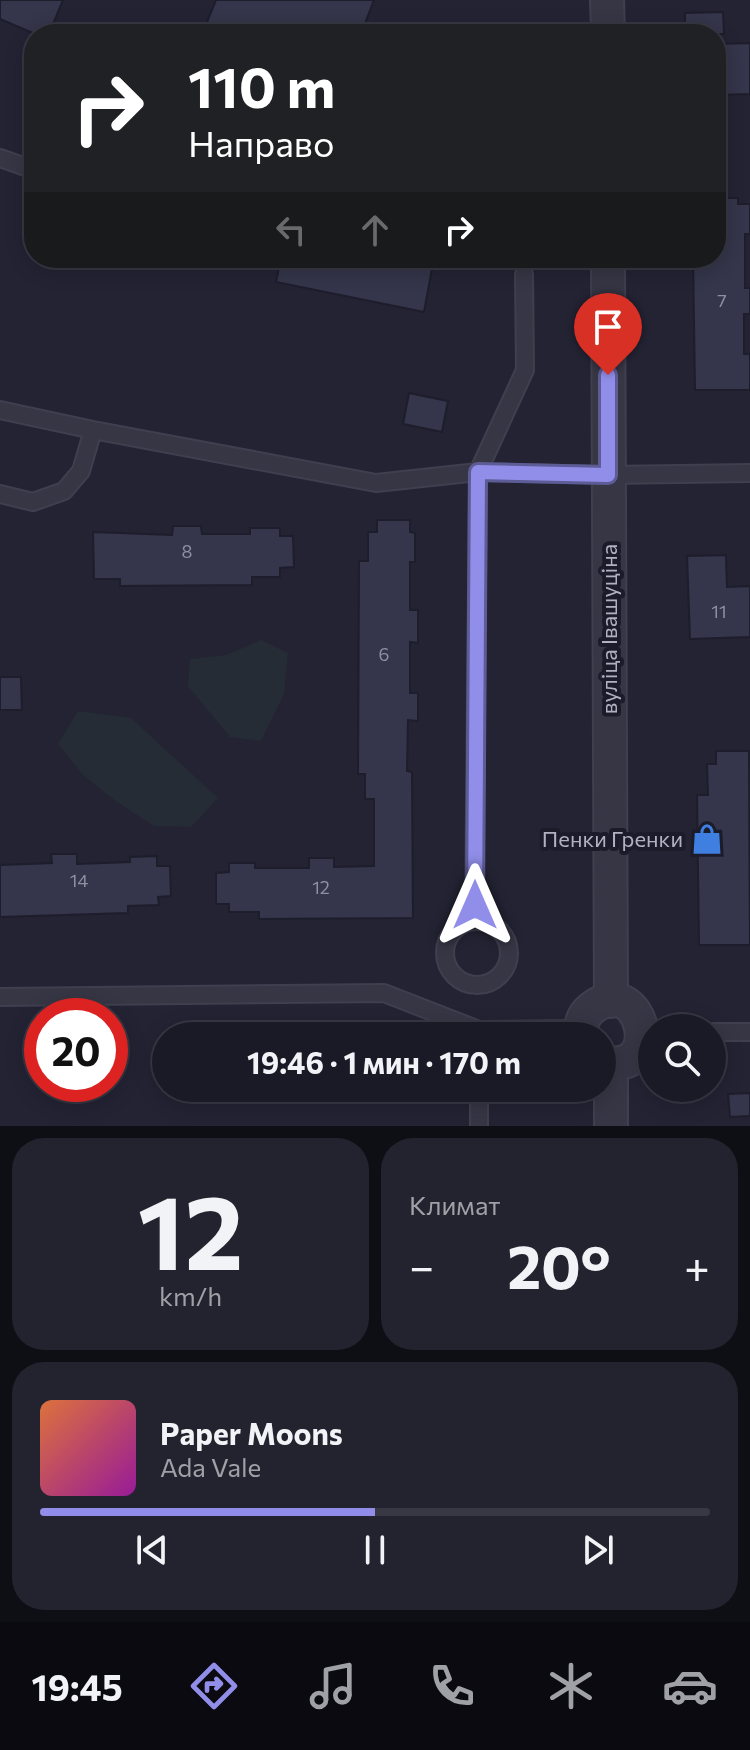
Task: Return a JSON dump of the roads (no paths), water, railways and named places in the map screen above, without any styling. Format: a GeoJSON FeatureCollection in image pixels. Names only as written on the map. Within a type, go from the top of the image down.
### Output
{"type":"FeatureCollection","features":[{"type":"Feature","properties":{"kind":"street"},"geometry":{"type":"LineString","coordinates":[[607,0],[608,24]]}},
{"type":"Feature","properties":{"kind":"street","name":"вуліца Івашуціна"},"geometry":{"type":"LineString","coordinates":[[608,268],[611,1001]]}},
{"type":"Feature","properties":{"kind":"street"},"geometry":{"type":"LineString","coordinates":[[585,1022],[590,1010],[600,1003],[611,1001],[624,1003],[638,1016]]}},
{"type":"Feature","properties":{"kind":"street"},"geometry":{"type":"LineString","coordinates":[[616,1062],[634,1055],[638,1049]]}},
{"type":"Feature","properties":{"kind":"street"},"geometry":{"type":"LineString","coordinates":[[609,1102],[611,1126]]}},
{"type":"Feature","properties":{"kind":"lane"},"geometry":{"type":"LineString","coordinates":[[0,158],[24,166]]}},
{"type":"Feature","properties":{"kind":"lane"},"geometry":{"type":"LineString","coordinates":[[474,920],[478,472],[525,370],[524,274]]}},
{"type":"Feature","properties":{"kind":"lane"},"geometry":{"type":"LineString","coordinates":[[0,410],[376,483],[478,472],[608,475],[750,473]]}},
{"type":"Feature","properties":{"kind":"lane"},"geometry":{"type":"LineString","coordinates":[[0,494],[33,502],[64,491],[81,471],[93,430]]}},
{"type":"Feature","properties":{"kind":"lane"},"geometry":{"type":"LineString","coordinates":[[474,920],[496,926],[504,934],[510,956],[500,976],[491,983],[468,985],[450,971],[445,950],[454,929],[474,920]]}},
{"type":"Feature","properties":{"kind":"lane"},"geometry":{"type":"LineString","coordinates":[[0,997],[384,993],[453,1022]]}},
{"type":"Feature","properties":{"kind":"lane"},"geometry":{"type":"LineString","coordinates":[[726,1032],[750,1032]]}},
{"type":"Feature","properties":{"kind":"lane"},"geometry":{"type":"LineString","coordinates":[[479,1102],[479,1126]]}},
{"type":"Feature","properties":{"kind":"place","name":"Пенки Гренки"},"geometry":{"type":"Point","coordinates":[707,839]}}]}
